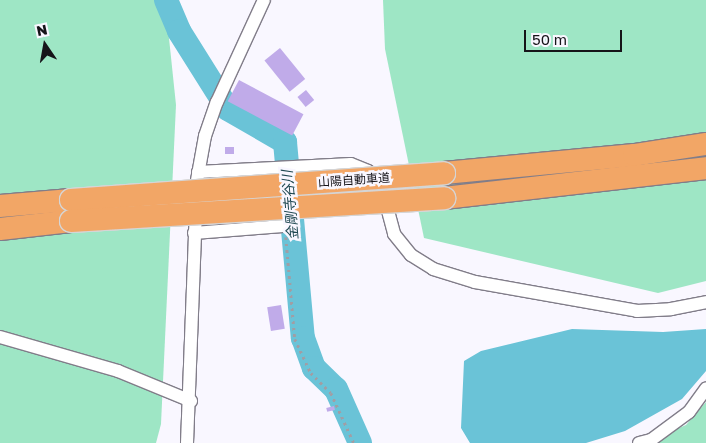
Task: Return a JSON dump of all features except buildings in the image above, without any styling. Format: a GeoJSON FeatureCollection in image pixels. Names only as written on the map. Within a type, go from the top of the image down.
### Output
{"type":"FeatureCollection","features":[{"type":"Feature","properties":{"kind":"highway"},"geometry":{"type":"LineString","coordinates":[[634,155],[706,137]]}},
{"type":"Feature","properties":{"kind":"highway","name":"山陽自動車道"},"geometry":{"type":"LineString","coordinates":[[0,229],[71,210],[634,155],[706,144]]}},
{"type":"Feature","properties":{"kind":"highway","name":"山陽自動車道"},"geometry":{"type":"LineString","coordinates":[[0,206],[71,210],[444,198],[706,168]]}},
{"type":"Feature","properties":{"kind":"street"},"geometry":{"type":"LineString","coordinates":[[187,443],[191,401],[194,233],[198,172],[217,102],[264,0]]}},
{"type":"Feature","properties":{"kind":"street"},"geometry":{"type":"LineString","coordinates":[[198,172],[351,164],[368,171],[382,186],[394,234],[411,255],[432,269],[475,282],[637,311],[671,309],[706,302]]}},
{"type":"Feature","properties":{"kind":"street"},"geometry":{"type":"LineString","coordinates":[[194,233],[282,226],[272,168]]}},
{"type":"Feature","properties":{"kind":"street"},"geometry":{"type":"LineString","coordinates":[[0,337],[118,371],[191,401]]}},
{"type":"Feature","properties":{"kind":"street"},"geometry":{"type":"LineString","coordinates":[[639,443],[651,440],[689,412],[706,389]]}},
{"type":"Feature","properties":{"kind":"path"},"geometry":{"type":"LineString","coordinates":[[282,226],[288,246],[295,339],[311,373],[331,393],[354,443]]}},
{"type":"Feature","properties":{"kind":"green space"},"geometry":{"type":"Polygon","coordinates":[[[0,0],[165,0],[176,105],[161,424],[156,443],[0,443],[0,0]]]}},
{"type":"Feature","properties":{"kind":"green space"},"geometry":{"type":"Polygon","coordinates":[[[383,0],[706,0],[706,281],[658,293],[424,238],[385,49],[383,0]]]}},
{"type":"Feature","properties":{"kind":"green space"},"geometry":{"type":"Polygon","coordinates":[[[706,402],[706,443],[644,443],[686,425],[706,402]]]}},
{"type":"Feature","properties":{"kind":"water"},"geometry":{"type":"Polygon","coordinates":[[[572,329],[663,332],[706,329],[706,371],[682,399],[625,431],[586,443],[470,443],[461,428],[464,361],[481,351],[572,329]]]}},
{"type":"Feature","properties":{"kind":"waterway","name":"金剛寺谷川"},"geometry":{"type":"LineString","coordinates":[[166,0],[179,31],[228,109],[285,142],[303,338],[314,368],[336,389],[360,443]]}}]}
